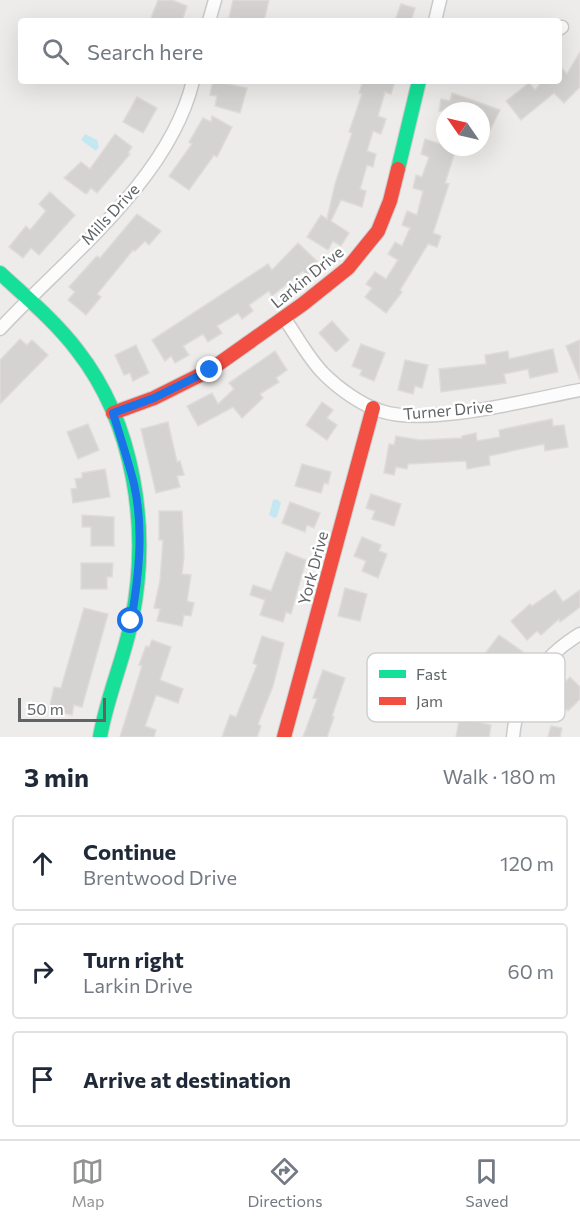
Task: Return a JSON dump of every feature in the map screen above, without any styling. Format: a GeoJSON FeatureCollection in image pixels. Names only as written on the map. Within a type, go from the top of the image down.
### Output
{"type":"FeatureCollection","features":[{"type":"Feature","properties":{"kind":"street"},"geometry":{"type":"LineString","coordinates":[[210,18],[215,0]]}},
{"type":"Feature","properties":{"kind":"street"},"geometry":{"type":"LineString","coordinates":[[436,18],[440,0]]}},
{"type":"Feature","properties":{"kind":"street","name":"Mills Drive"},"geometry":{"type":"LineString","coordinates":[[0,329],[123,203],[162,156],[189,100],[192,84]]}},
{"type":"Feature","properties":{"kind":"street","name":"Larkin Drive"},"geometry":{"type":"LineString","coordinates":[[113,413],[154,398],[210,370],[284,318],[348,268],[378,231],[390,201],[418,84]]}},
{"type":"Feature","properties":{"kind":"street"},"geometry":{"type":"LineString","coordinates":[[0,273],[66,337],[87,364],[113,413],[134,484],[138,510],[140,562],[131,621],[109,692],[100,737]]}},
{"type":"Feature","properties":{"kind":"street","name":"Turner Drive"},"geometry":{"type":"LineString","coordinates":[[284,318],[325,375],[373,408],[399,414],[476,410],[580,390]]}},
{"type":"Feature","properties":{"kind":"street","name":"York Drive"},"geometry":{"type":"LineString","coordinates":[[284,737],[373,408]]}},
{"type":"Feature","properties":{"kind":"street"},"geometry":{"type":"LineString","coordinates":[[553,653],[580,634]]}},
{"type":"Feature","properties":{"kind":"street"},"geometry":{"type":"LineString","coordinates":[[513,737],[516,722]]}},
{"type":"Feature","properties":{"kind":"water"},"geometry":{"type":"Polygon","coordinates":[[[85,134],[97,140],[99,147],[96,151],[81,140],[85,134]]]}},
{"type":"Feature","properties":{"kind":"water"},"geometry":{"type":"Polygon","coordinates":[[[277,499],[281,503],[277,517],[274,518],[269,515],[273,500],[277,499]]]}},
{"type":"Feature","properties":{"kind":"building"},"geometry":{"type":"Polygon","coordinates":[[[158,0],[172,0],[187,6],[183,18],[151,18],[158,0]]]}},
{"type":"Feature","properties":{"kind":"building"},"geometry":{"type":"Polygon","coordinates":[[[233,0],[269,0],[265,18],[229,18],[233,0]]]}},
{"type":"Feature","properties":{"kind":"building"},"geometry":{"type":"Polygon","coordinates":[[[401,4],[415,8],[412,18],[396,18],[401,4]]]}},
{"type":"Feature","properties":{"kind":"building"},"geometry":{"type":"Polygon","coordinates":[[[580,52],[580,87],[564,103],[554,93],[521,120],[506,101],[528,84],[535,90],[540,84],[562,84],[562,68],[567,74],[580,52]]]}},
{"type":"Feature","properties":{"kind":"building"},"geometry":{"type":"Polygon","coordinates":[[[212,84],[247,88],[240,113],[215,106],[217,96],[210,95],[212,84]]]}},
{"type":"Feature","properties":{"kind":"building"},"geometry":{"type":"Polygon","coordinates":[[[362,84],[394,84],[391,94],[385,92],[378,116],[386,119],[381,134],[373,131],[367,151],[376,154],[373,167],[367,165],[360,189],[366,191],[362,207],[341,200],[331,221],[349,233],[341,246],[333,241],[328,250],[307,237],[321,215],[327,219],[335,184],[352,133],[349,132],[362,94],[359,93],[362,84]]]}},
{"type":"Feature","properties":{"kind":"building"},"geometry":{"type":"Polygon","coordinates":[[[452,93],[477,102],[440,102],[441,99],[450,101],[452,93]]]}},
{"type":"Feature","properties":{"kind":"building"},"geometry":{"type":"Polygon","coordinates":[[[137,97],[157,108],[143,133],[123,122],[137,97]]]}},
{"type":"Feature","properties":{"kind":"building"},"geometry":{"type":"Polygon","coordinates":[[[490,106],[500,110],[490,130],[490,106]]]}},
{"type":"Feature","properties":{"kind":"building"},"geometry":{"type":"Polygon","coordinates":[[[212,116],[232,127],[217,157],[214,155],[189,190],[169,176],[192,144],[189,142],[203,118],[211,122],[212,116]]]}},
{"type":"Feature","properties":{"kind":"building"},"geometry":{"type":"Polygon","coordinates":[[[115,134],[132,147],[128,153],[130,154],[97,193],[91,188],[86,194],[64,178],[81,162],[90,169],[115,134]]]}},
{"type":"Feature","properties":{"kind":"building"},"geometry":{"type":"Polygon","coordinates":[[[425,139],[436,143],[436,156],[454,156],[445,183],[449,184],[433,233],[441,236],[437,247],[428,244],[400,290],[402,292],[386,313],[365,297],[372,288],[366,284],[375,272],[386,279],[398,260],[388,254],[395,242],[402,246],[410,228],[402,225],[407,211],[417,215],[423,191],[413,188],[416,175],[422,177],[429,157],[421,154],[425,139]]]}},
{"type":"Feature","properties":{"kind":"building"},"geometry":{"type":"Polygon","coordinates":[[[50,192],[75,215],[39,255],[31,248],[23,258],[9,247],[26,226],[30,230],[46,211],[39,204],[50,192]]]}},
{"type":"Feature","properties":{"kind":"building"},"geometry":{"type":"Polygon","coordinates":[[[137,214],[161,231],[149,245],[145,241],[135,251],[133,250],[97,294],[101,297],[86,315],[68,300],[75,292],[69,287],[97,256],[100,258],[137,214]]]}},
{"type":"Feature","properties":{"kind":"building"},"geometry":{"type":"Polygon","coordinates":[[[298,243],[320,264],[308,276],[303,271],[272,296],[269,291],[249,305],[253,311],[242,319],[238,313],[217,326],[222,333],[208,342],[203,334],[183,346],[189,355],[175,363],[171,356],[165,361],[152,340],[268,264],[272,270],[298,243]]]}},
{"type":"Feature","properties":{"kind":"building"},"geometry":{"type":"Polygon","coordinates":[[[332,321],[349,340],[336,352],[319,333],[332,321]]]}},
{"type":"Feature","properties":{"kind":"building"},"geometry":{"type":"Polygon","coordinates":[[[20,339],[27,345],[32,340],[48,355],[0,404],[0,360],[20,339]]]}},
{"type":"Feature","properties":{"kind":"building"},"geometry":{"type":"Polygon","coordinates":[[[580,340],[580,380],[566,346],[580,340]]]}},
{"type":"Feature","properties":{"kind":"building"},"geometry":{"type":"Polygon","coordinates":[[[361,344],[385,353],[374,381],[360,375],[362,370],[352,366],[361,344]]]}},
{"type":"Feature","properties":{"kind":"building"},"geometry":{"type":"Polygon","coordinates":[[[136,345],[149,373],[133,381],[130,373],[124,375],[115,355],[136,345]]]}},
{"type":"Feature","properties":{"kind":"building"},"geometry":{"type":"Polygon","coordinates":[[[553,349],[558,372],[530,378],[528,369],[504,374],[506,383],[441,392],[439,369],[486,364],[485,355],[508,351],[509,359],[553,349]]]}},
{"type":"Feature","properties":{"kind":"building"},"geometry":{"type":"Polygon","coordinates":[[[275,351],[287,370],[276,378],[279,382],[260,394],[263,398],[242,418],[233,407],[198,426],[187,406],[212,393],[218,404],[234,389],[229,383],[275,351]]]}},
{"type":"Feature","properties":{"kind":"building"},"geometry":{"type":"Polygon","coordinates":[[[405,360],[428,365],[422,388],[415,386],[413,394],[398,390],[405,360]]]}},
{"type":"Feature","properties":{"kind":"building"},"geometry":{"type":"Polygon","coordinates":[[[322,402],[333,410],[327,418],[337,425],[327,440],[306,425],[322,402]]]}},
{"type":"Feature","properties":{"kind":"building"},"geometry":{"type":"Polygon","coordinates":[[[552,419],[553,426],[564,425],[568,447],[545,451],[544,444],[489,456],[490,465],[467,469],[466,461],[408,464],[407,469],[396,467],[394,475],[384,473],[389,444],[394,445],[396,436],[420,440],[462,438],[462,436],[476,433],[477,441],[500,437],[499,430],[552,419]]]}},
{"type":"Feature","properties":{"kind":"building"},"geometry":{"type":"Polygon","coordinates":[[[168,422],[177,462],[180,461],[184,475],[177,476],[180,487],[156,493],[141,429],[168,422]]]}},
{"type":"Feature","properties":{"kind":"building"},"geometry":{"type":"Polygon","coordinates":[[[88,424],[99,450],[78,459],[67,432],[88,424]]]}},
{"type":"Feature","properties":{"kind":"building"},"geometry":{"type":"Polygon","coordinates":[[[302,464],[331,472],[328,484],[324,483],[321,493],[295,486],[302,464]]]}},
{"type":"Feature","properties":{"kind":"building"},"geometry":{"type":"Polygon","coordinates":[[[105,469],[110,497],[73,503],[71,489],[77,488],[75,479],[82,478],[82,473],[105,469]]]}},
{"type":"Feature","properties":{"kind":"building"},"geometry":{"type":"Polygon","coordinates":[[[371,494],[401,504],[394,526],[372,519],[375,511],[366,508],[371,494]]]}},
{"type":"Feature","properties":{"kind":"building"},"geometry":{"type":"Polygon","coordinates":[[[290,502],[320,513],[314,528],[307,525],[305,532],[282,523],[290,502]]]}},
{"type":"Feature","properties":{"kind":"building"},"geometry":{"type":"Polygon","coordinates":[[[159,511],[182,511],[184,556],[182,574],[191,575],[187,601],[194,603],[191,616],[184,615],[182,626],[157,621],[160,609],[154,608],[160,581],[163,540],[159,540],[159,511]]]}},
{"type":"Feature","properties":{"kind":"building"},"geometry":{"type":"Polygon","coordinates":[[[82,515],[114,517],[114,546],[91,546],[91,527],[82,527],[82,515]]]}},
{"type":"Feature","properties":{"kind":"building"},"geometry":{"type":"Polygon","coordinates":[[[362,537],[381,545],[379,551],[387,554],[378,578],[362,571],[366,561],[354,556],[362,537]]]}},
{"type":"Feature","properties":{"kind":"building"},"geometry":{"type":"Polygon","coordinates":[[[286,552],[306,560],[291,614],[286,612],[283,622],[260,615],[265,600],[250,595],[253,585],[271,591],[286,552]]]}},
{"type":"Feature","properties":{"kind":"building"},"geometry":{"type":"Polygon","coordinates":[[[81,563],[113,563],[112,577],[107,577],[107,589],[81,589],[81,563]]]}},
{"type":"Feature","properties":{"kind":"building"},"geometry":{"type":"Polygon","coordinates":[[[345,588],[367,594],[360,621],[338,616],[345,588]]]}},
{"type":"Feature","properties":{"kind":"building"},"geometry":{"type":"Polygon","coordinates":[[[555,590],[563,602],[580,590],[580,607],[560,622],[559,619],[541,635],[537,631],[527,640],[511,621],[530,604],[532,606],[555,590]]]}},
{"type":"Feature","properties":{"kind":"building"},"geometry":{"type":"Polygon","coordinates":[[[84,608],[108,614],[82,707],[74,705],[72,715],[49,709],[54,687],[61,688],[84,608]]]}},
{"type":"Feature","properties":{"kind":"building"},"geometry":{"type":"Polygon","coordinates":[[[499,635],[523,652],[522,653],[486,653],[499,635]]]}},
{"type":"Feature","properties":{"kind":"building"},"geometry":{"type":"Polygon","coordinates":[[[262,636],[284,643],[273,686],[258,724],[261,726],[257,737],[222,737],[230,715],[236,717],[257,665],[253,663],[262,636]]]}},
{"type":"Feature","properties":{"kind":"building"},"geometry":{"type":"Polygon","coordinates":[[[152,640],[171,647],[160,680],[183,689],[178,703],[156,695],[145,726],[156,730],[154,737],[120,737],[142,666],[139,665],[146,646],[149,647],[152,640]]]}},
{"type":"Feature","properties":{"kind":"building"},"geometry":{"type":"Polygon","coordinates":[[[323,670],[345,678],[332,716],[334,717],[327,737],[303,737],[317,699],[313,698],[323,670]]]}},
{"type":"Feature","properties":{"kind":"building"},"geometry":{"type":"Polygon","coordinates":[[[570,677],[580,687],[580,699],[568,711],[565,708],[565,682],[570,677]]]}},
{"type":"Feature","properties":{"kind":"building"},"geometry":{"type":"Polygon","coordinates":[[[459,722],[491,725],[489,737],[456,737],[459,722]]]}},
{"type":"Feature","properties":{"kind":"building"},"geometry":{"type":"Polygon","coordinates":[[[551,726],[562,728],[560,737],[548,737],[551,726]]]}},
{"type":"Feature","properties":{"kind":"traffic: fast"},"geometry":{"type":"LineString","coordinates":[[398,169],[418,84]]}},
{"type":"Feature","properties":{"kind":"traffic: fast"},"geometry":{"type":"LineString","coordinates":[[0,273],[59,329],[97,379],[113,411],[125,444],[133,478],[138,514],[137,585],[129,634],[100,737]]}},
{"type":"Feature","properties":{"kind":"traffic: jam"},"geometry":{"type":"LineString","coordinates":[[113,413],[154,398],[210,370],[303,304],[348,268],[378,231],[390,201],[398,169]]}},
{"type":"Feature","properties":{"kind":"traffic: jam"},"geometry":{"type":"LineString","coordinates":[[284,737],[373,408]]}},
{"type":"Feature","properties":{"kind":"route"},"geometry":{"type":"LineString","coordinates":[[131,621],[140,562],[138,510],[134,484],[113,413],[154,398],[210,370]]}}]}
